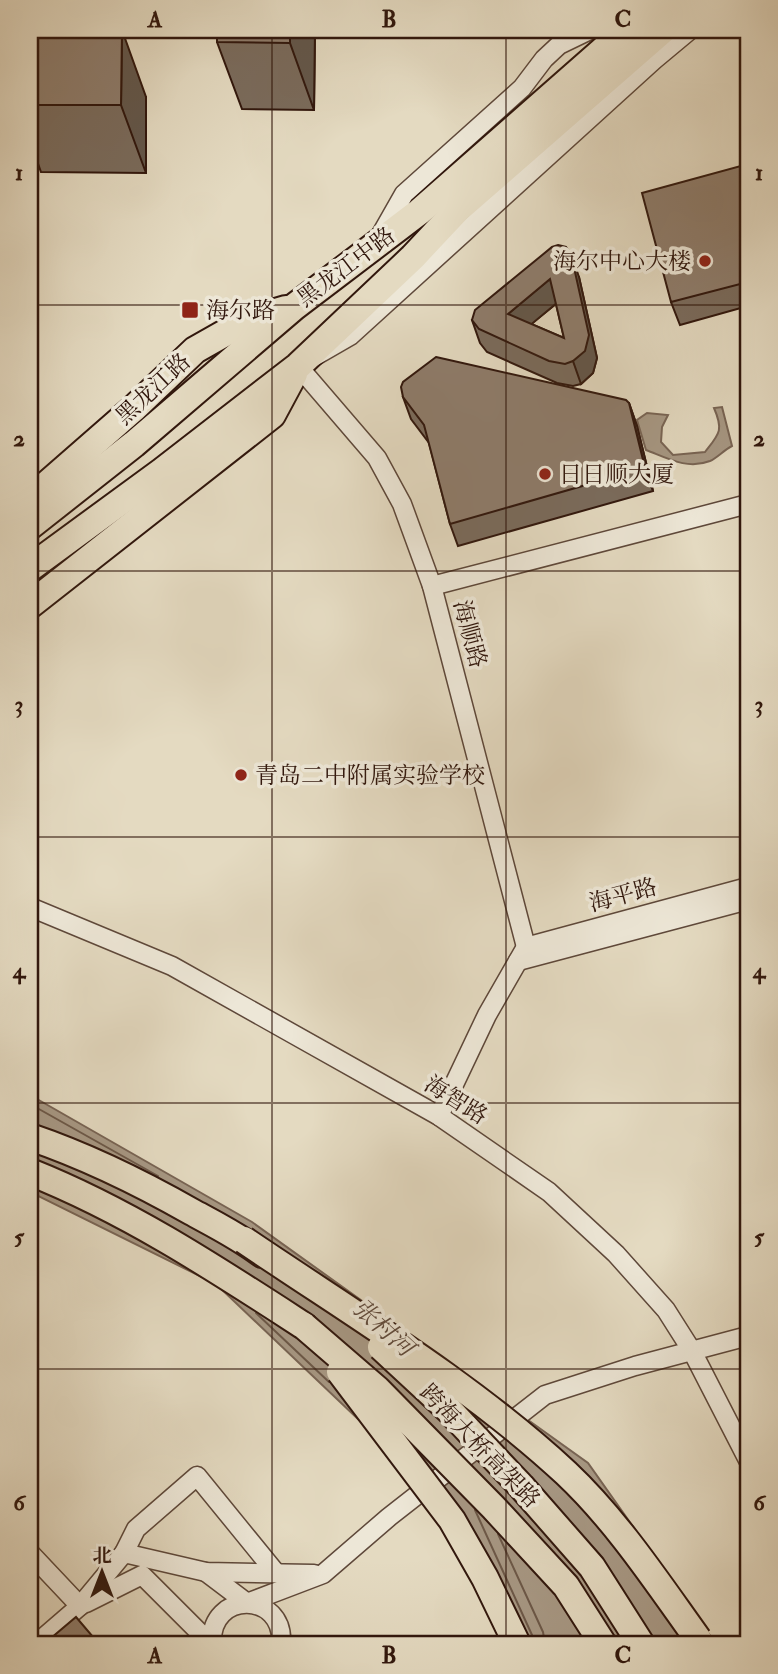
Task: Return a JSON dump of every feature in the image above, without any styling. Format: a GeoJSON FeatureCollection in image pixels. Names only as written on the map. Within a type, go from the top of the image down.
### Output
{"type":"FeatureCollection","features":[{"type":"Feature","properties":{"kind":"highway","name":"黑龙江中路"},"geometry":{"type":"LineString","coordinates":[[30,526],[134,444],[294,307],[419,212],[626,30]]}},
{"type":"Feature","properties":{"kind":"highway","name":"黑龙江中路"},"geometry":{"type":"LineString","coordinates":[[37,562],[161,472],[298,366],[413,257],[457,210],[663,30]]}},
{"type":"Feature","properties":{"kind":"highway","name":"黑龙江路"},"geometry":{"type":"LineString","coordinates":[[30,499],[123,418],[195,350],[248,320],[294,307]]}},
{"type":"Feature","properties":{"kind":"highway","name":"黑龙江中路"},"geometry":{"type":"LineString","coordinates":[[30,606],[272,415],[298,366]]}},
{"type":"Feature","properties":{"kind":"highway"},"geometry":{"type":"LineString","coordinates":[[30,1119],[99,1151],[154,1191]]}},
{"type":"Feature","properties":{"kind":"highway","name":"跨海大桥高架路"},"geometry":{"type":"LineString","coordinates":[[30,1138],[154,1191],[244,1240],[369,1336],[449,1410],[521,1486],[592,1567],[641,1644]]}},
{"type":"Feature","properties":{"kind":"highway","name":"跨海大桥高架路"},"geometry":{"type":"LineString","coordinates":[[30,1172],[67,1187],[188,1251],[304,1326],[377,1388],[494,1508],[566,1586],[603,1644]]}},
{"type":"Feature","properties":{"kind":"highway"},"geometry":{"type":"LineString","coordinates":[[30,1188],[141,1226]]}},
{"type":"Feature","properties":{"kind":"highway"},"geometry":{"type":"LineString","coordinates":[[244,1240],[463,1388],[566,1474],[621,1533],[700,1642]]}},
{"type":"Feature","properties":{"kind":"highway"},"geometry":{"type":"LineString","coordinates":[[304,1326],[396,1443],[452,1520],[485,1578],[517,1644]]}},
{"type":"Feature","properties":{"kind":"street"},"geometry":{"type":"LineString","coordinates":[[377,244],[404,194],[522,88],[537,66],[552,52],[590,30]]}},
{"type":"Feature","properties":{"kind":"street"},"geometry":{"type":"LineString","coordinates":[[298,366],[350,336],[690,30]]}},
{"type":"Feature","properties":{"kind":"street","name":"海顺路"},"geometry":{"type":"LineString","coordinates":[[298,366],[377,458],[402,504],[432,586],[522,954]]}},
{"type":"Feature","properties":{"kind":"street"},"geometry":{"type":"LineString","coordinates":[[432,586],[748,504]]}},
{"type":"Feature","properties":{"kind":"street","name":"海平路"},"geometry":{"type":"LineString","coordinates":[[522,954],[748,887]]}},
{"type":"Feature","properties":{"kind":"street","name":"海平路"},"geometry":{"type":"LineString","coordinates":[[522,954],[748,900]]}},
{"type":"Feature","properties":{"kind":"street","name":"海智路"},"geometry":{"type":"LineString","coordinates":[[30,907],[172,966],[439,1116],[559,1201],[616,1254],[657,1300],[692,1351],[748,1460]]}},
{"type":"Feature","properties":{"kind":"street"},"geometry":{"type":"LineString","coordinates":[[439,1116],[481,1027],[522,954]]}},
{"type":"Feature","properties":{"kind":"street"},"geometry":{"type":"LineString","coordinates":[[212,1644],[214,1625],[227,1609],[323,1574],[389,1517],[545,1395],[635,1366],[748,1336]]}},
{"type":"Feature","properties":{"kind":"street"},"geometry":{"type":"LineString","coordinates":[[36,1644],[80,1606],[124,1553],[136,1530],[197,1476],[276,1573]]}},
{"type":"Feature","properties":{"kind":"street"},"geometry":{"type":"LineString","coordinates":[[30,1553],[80,1606]]}},
{"type":"Feature","properties":{"kind":"street"},"geometry":{"type":"LineString","coordinates":[[124,1553],[206,1572],[323,1574]]}},
{"type":"Feature","properties":{"kind":"street"},"geometry":{"type":"LineString","coordinates":[[206,1572],[247,1603],[259,1605],[269,1611],[281,1631],[281,1644]]}},
{"type":"Feature","properties":{"kind":"street"},"geometry":{"type":"LineString","coordinates":[[80,1606],[142,1575],[212,1644]]}},
{"type":"Feature","properties":{"kind":"water"},"geometry":{"type":"Polygon","coordinates":[[[722,407],[732,446],[713,460],[685,464],[646,450],[637,420],[647,413],[668,415],[662,427],[661,442],[673,455],[705,452],[718,432],[719,422],[714,408],[722,407]]]}},
{"type":"Feature","properties":{"kind":"water","name":"张村河"},"geometry":{"type":"Polygon","coordinates":[[[30,1095],[252,1222],[588,1463],[716,1644],[519,1644],[461,1517],[216,1284],[30,1192],[30,1095]]]}},
{"type":"Feature","properties":{"kind":"building"},"geometry":{"type":"Polygon","coordinates":[[[30,30],[122,30],[121,105],[30,105],[30,30]]]}},
{"type":"Feature","properties":{"kind":"building"},"geometry":{"type":"Polygon","coordinates":[[[217,30],[290,30],[290,43],[217,42],[217,30]]]}},
{"type":"Feature","properties":{"kind":"building","name":"海尔中心大楼"},"geometry":{"type":"Polygon","coordinates":[[[748,164],[748,282],[671,302],[642,193],[748,164]]]}},
{"type":"Feature","properties":{"kind":"building"},"geometry":{"type":"Polygon","coordinates":[[[552,247],[566,247],[571,254],[589,335],[585,351],[565,364],[549,361],[479,329],[472,320],[475,310],[552,247]],[[550,279],[508,314],[564,338],[550,279]]]}},
{"type":"Feature","properties":{"kind":"building","name":"日日顺大厦"},"geometry":{"type":"Polygon","coordinates":[[[436,357],[626,400],[645,468],[450,524],[424,425],[403,397],[401,387],[403,382],[436,357]]]}},
{"type":"Feature","properties":{"kind":"building"},"geometry":{"type":"Polygon","coordinates":[[[76,1617],[99,1644],[44,1644],[76,1617]]]}},
{"type":"Feature","properties":{"kind":"place","name":"海尔中心大楼"},"geometry":{"type":"Point","coordinates":[705,261]}},
{"type":"Feature","properties":{"kind":"place","name":"海尔路"},"geometry":{"type":"Point","coordinates":[190,310]}},
{"type":"Feature","properties":{"kind":"place","name":"日日顺大厦"},"geometry":{"type":"Point","coordinates":[545,474]}},
{"type":"Feature","properties":{"kind":"place","name":"青岛二中附属实验学校"},"geometry":{"type":"Point","coordinates":[241,775]}}]}
